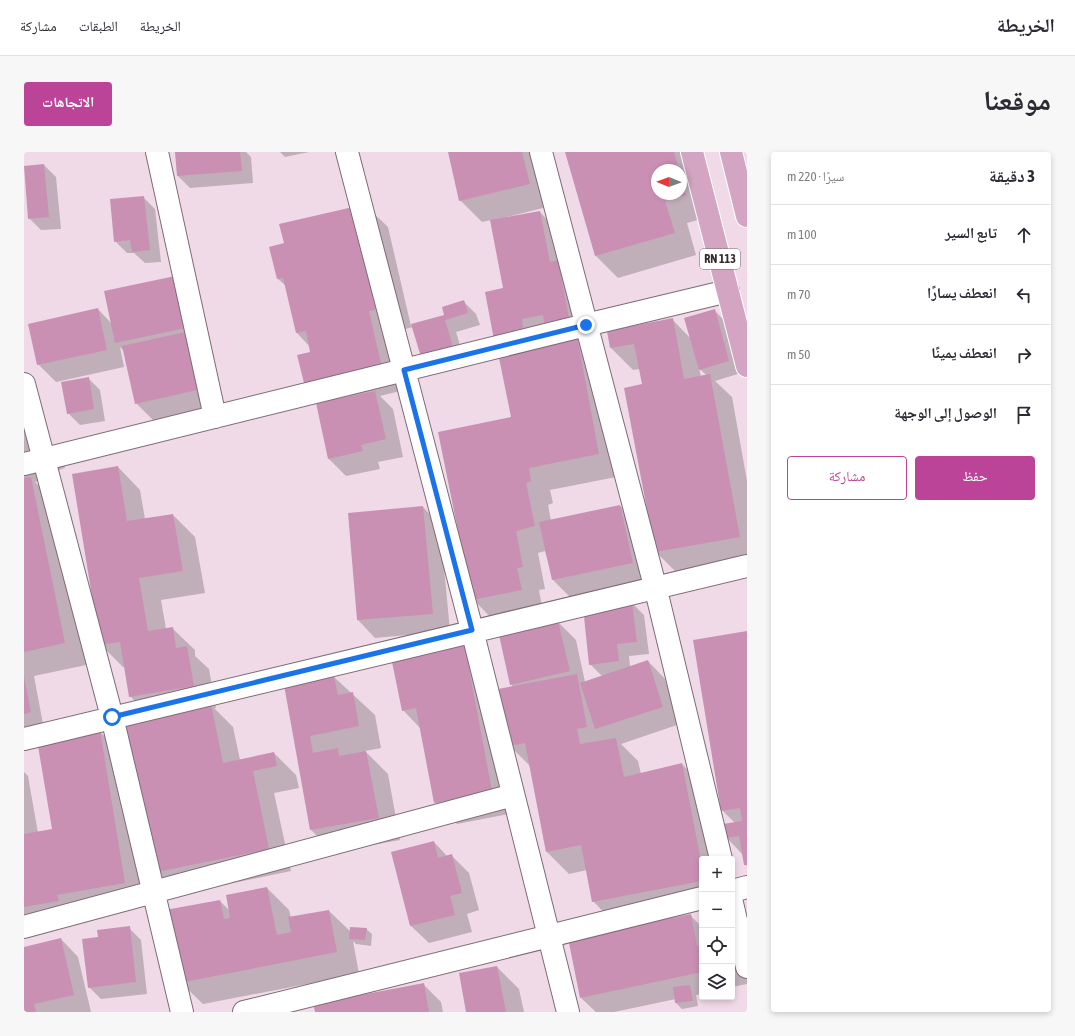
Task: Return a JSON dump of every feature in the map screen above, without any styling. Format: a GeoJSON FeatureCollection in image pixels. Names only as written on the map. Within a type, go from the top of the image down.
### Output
{"type":"FeatureCollection","features":[{"type":"Feature","properties":{"kind":"main road","name":"RN 113"},"geometry":{"type":"LineString","coordinates":[[692,152],[747,366]]}},
{"type":"Feature","properties":{"kind":"main road"},"geometry":{"type":"LineString","coordinates":[[731,152],[747,216]]}},
{"type":"Feature","properties":{"kind":"street"},"geometry":{"type":"LineString","coordinates":[[157,152],[214,417]]}},
{"type":"Feature","properties":{"kind":"street"},"geometry":{"type":"LineString","coordinates":[[347,152],[472,630],[568,1012]]}},
{"type":"Feature","properties":{"kind":"street"},"geometry":{"type":"LineString","coordinates":[[540,152],[655,586],[720,856]]}},
{"type":"Feature","properties":{"kind":"street"},"geometry":{"type":"LineString","coordinates":[[34,462],[728,291]]}},
{"type":"Feature","properties":{"kind":"street"},"geometry":{"type":"LineString","coordinates":[[24,384],[34,462],[112,717],[182,1012]]}},
{"type":"Feature","properties":{"kind":"street"},"geometry":{"type":"LineString","coordinates":[[24,738],[655,586],[747,566]]}},
{"type":"Feature","properties":{"kind":"street"},"geometry":{"type":"LineString","coordinates":[[24,927],[513,795]]}},
{"type":"Feature","properties":{"kind":"street"},"geometry":{"type":"LineString","coordinates":[[735,890],[747,887]]}},
{"type":"Feature","properties":{"kind":"street"},"geometry":{"type":"LineString","coordinates":[[244,1012],[699,899]]}},
{"type":"Feature","properties":{"kind":"street"},"geometry":{"type":"LineString","coordinates":[[735,916],[747,967]]}},
{"type":"Feature","properties":{"kind":"building"},"geometry":{"type":"Polygon","coordinates":[[[175,152],[240,152],[242,171],[177,176],[175,152]]]}},
{"type":"Feature","properties":{"kind":"building"},"geometry":{"type":"Polygon","coordinates":[[[448,152],[522,152],[530,184],[459,201],[448,152]]]}},
{"type":"Feature","properties":{"kind":"building"},"geometry":{"type":"Polygon","coordinates":[[[565,152],[674,152],[677,164],[651,164],[651,200],[668,200],[665,201],[675,233],[595,256],[565,152]]]}},
{"type":"Feature","properties":{"kind":"building"},"geometry":{"type":"Polygon","coordinates":[[[44,164],[49,217],[28,219],[24,166],[44,164]]]}},
{"type":"Feature","properties":{"kind":"building"},"geometry":{"type":"Polygon","coordinates":[[[144,196],[150,250],[132,252],[130,240],[114,242],[110,199],[144,196]]]}},
{"type":"Feature","properties":{"kind":"building"},"geometry":{"type":"Polygon","coordinates":[[[366,204],[390,306],[369,311],[382,368],[305,387],[297,355],[310,352],[306,331],[296,333],[283,278],[277,279],[269,247],[284,243],[279,224],[366,204]]]}},
{"type":"Feature","properties":{"kind":"building"},"geometry":{"type":"Polygon","coordinates":[[[540,211],[550,262],[558,260],[570,323],[545,328],[543,315],[522,319],[524,334],[494,340],[485,292],[503,288],[490,220],[540,211]]]}},
{"type":"Feature","properties":{"kind":"building"},"geometry":{"type":"Polygon","coordinates":[[[175,276],[186,328],[115,343],[104,291],[175,276]]]}},
{"type":"Feature","properties":{"kind":"building"},"geometry":{"type":"Polygon","coordinates":[[[464,300],[468,313],[445,320],[453,347],[421,357],[411,324],[444,315],[442,307],[464,300]]]}},
{"type":"Feature","properties":{"kind":"building"},"geometry":{"type":"Polygon","coordinates":[[[98,308],[107,350],[37,365],[28,324],[98,308]]]}},
{"type":"Feature","properties":{"kind":"building"},"geometry":{"type":"Polygon","coordinates":[[[715,309],[729,361],[699,370],[684,318],[715,309]]]}},
{"type":"Feature","properties":{"kind":"building"},"geometry":{"type":"Polygon","coordinates":[[[673,318],[684,379],[710,374],[740,537],[655,552],[624,388],[642,384],[634,344],[610,348],[607,331],[673,318]]]}},
{"type":"Feature","properties":{"kind":"building"},"geometry":{"type":"Polygon","coordinates":[[[190,331],[202,389],[135,404],[122,346],[190,331]]]}},
{"type":"Feature","properties":{"kind":"building"},"geometry":{"type":"Polygon","coordinates":[[[577,336],[599,454],[529,468],[531,481],[526,483],[535,526],[516,531],[523,567],[517,568],[522,590],[472,600],[438,432],[511,417],[498,353],[577,336]]]}},
{"type":"Feature","properties":{"kind":"building"},"geometry":{"type":"Polygon","coordinates":[[[89,377],[94,409],[67,414],[61,382],[89,377]]]}},
{"type":"Feature","properties":{"kind":"building"},"geometry":{"type":"Polygon","coordinates":[[[375,391],[386,439],[361,445],[363,451],[328,459],[316,403],[375,391]]]}},
{"type":"Feature","properties":{"kind":"building"},"geometry":{"type":"Polygon","coordinates":[[[118,466],[127,521],[173,514],[183,571],[139,578],[148,631],[173,627],[176,648],[187,646],[194,686],[129,697],[120,642],[100,645],[72,474],[118,466]]]}},
{"type":"Feature","properties":{"kind":"building"},"geometry":{"type":"Polygon","coordinates":[[[31,477],[65,643],[24,652],[24,478],[31,477]]]}},
{"type":"Feature","properties":{"kind":"building"},"geometry":{"type":"Polygon","coordinates":[[[620,505],[633,563],[552,580],[539,522],[620,505]]]}},
{"type":"Feature","properties":{"kind":"building"},"geometry":{"type":"Polygon","coordinates":[[[423,506],[433,614],[357,620],[348,513],[423,506]]]}},
{"type":"Feature","properties":{"kind":"building"},"geometry":{"type":"Polygon","coordinates":[[[632,602],[637,642],[617,644],[619,661],[589,665],[583,607],[632,602]]]}},
{"type":"Feature","properties":{"kind":"building"},"geometry":{"type":"Polygon","coordinates":[[[558,621],[570,671],[510,685],[499,635],[558,621]]]}},
{"type":"Feature","properties":{"kind":"building"},"geometry":{"type":"Polygon","coordinates":[[[747,631],[747,865],[744,865],[739,836],[726,838],[723,824],[742,821],[740,808],[721,811],[693,640],[747,631]]]}},
{"type":"Feature","properties":{"kind":"building"},"geometry":{"type":"Polygon","coordinates":[[[464,642],[492,791],[434,803],[416,708],[402,711],[391,657],[464,642]]]}},
{"type":"Feature","properties":{"kind":"building"},"geometry":{"type":"Polygon","coordinates":[[[648,660],[663,707],[595,729],[580,683],[648,660]]]}},
{"type":"Feature","properties":{"kind":"building"},"geometry":{"type":"Polygon","coordinates":[[[577,674],[587,727],[577,729],[580,744],[616,738],[624,777],[682,763],[700,856],[699,882],[592,902],[581,845],[546,852],[525,743],[509,746],[498,689],[577,674]]]}},
{"type":"Feature","properties":{"kind":"building"},"geometry":{"type":"Polygon","coordinates":[[[24,676],[31,712],[24,714],[24,676]]]}},
{"type":"Feature","properties":{"kind":"building"},"geometry":{"type":"Polygon","coordinates":[[[334,676],[338,695],[353,692],[359,726],[310,736],[313,753],[338,748],[339,756],[366,751],[379,818],[310,830],[284,685],[334,676]]]}},
{"type":"Feature","properties":{"kind":"building"},"geometry":{"type":"Polygon","coordinates":[[[211,704],[223,763],[274,752],[277,766],[253,771],[269,849],[152,873],[121,723],[211,704]]]}},
{"type":"Feature","properties":{"kind":"building"},"geometry":{"type":"Polygon","coordinates":[[[100,730],[125,883],[57,895],[59,901],[24,907],[24,834],[52,829],[37,740],[100,730]]]}},
{"type":"Feature","properties":{"kind":"building"},"geometry":{"type":"Polygon","coordinates":[[[434,841],[438,858],[452,854],[462,893],[450,896],[455,915],[410,926],[391,852],[434,841]]]}},
{"type":"Feature","properties":{"kind":"building"},"geometry":{"type":"Polygon","coordinates":[[[267,887],[277,935],[291,932],[288,917],[329,910],[337,952],[179,983],[165,910],[220,900],[224,919],[230,918],[226,895],[267,887]]]}},
{"type":"Feature","properties":{"kind":"building"},"geometry":{"type":"Polygon","coordinates":[[[691,914],[697,946],[699,946],[699,973],[580,998],[568,938],[691,914]]]}},
{"type":"Feature","properties":{"kind":"building"},"geometry":{"type":"Polygon","coordinates":[[[130,926],[136,982],[88,988],[82,939],[98,937],[97,930],[130,926]]]}},
{"type":"Feature","properties":{"kind":"building"},"geometry":{"type":"Polygon","coordinates":[[[350,927],[367,928],[365,940],[349,939],[350,927]]]}},
{"type":"Feature","properties":{"kind":"building"},"geometry":{"type":"Polygon","coordinates":[[[61,938],[74,995],[34,1004],[36,1012],[24,1012],[24,947],[61,938]]]}},
{"type":"Feature","properties":{"kind":"building"},"geometry":{"type":"Polygon","coordinates":[[[497,966],[506,1012],[466,1012],[459,973],[497,966]]]}},
{"type":"Feature","properties":{"kind":"building"},"geometry":{"type":"Polygon","coordinates":[[[424,983],[429,1012],[315,1012],[313,1004],[424,983]]]}},
{"type":"Feature","properties":{"kind":"building"},"geometry":{"type":"Polygon","coordinates":[[[690,985],[693,1001],[675,1003],[673,987],[690,985]]]}},
{"type":"Feature","properties":{"kind":"route"},"geometry":{"type":"LineString","coordinates":[[112,717],[472,630],[404,370],[586,325]]}}]}
